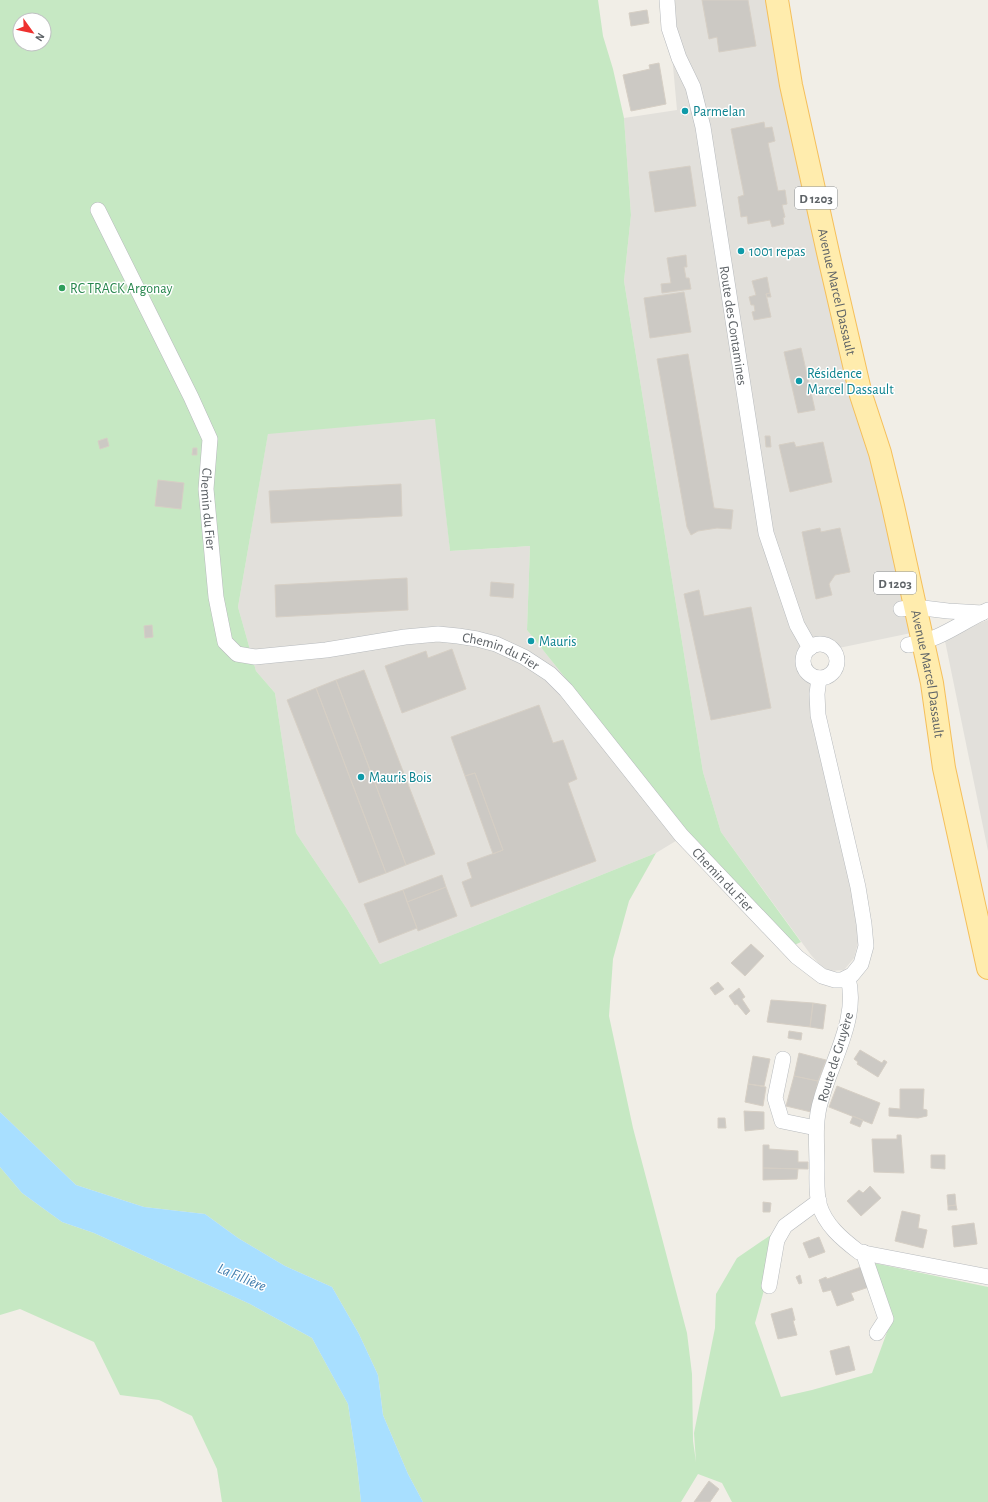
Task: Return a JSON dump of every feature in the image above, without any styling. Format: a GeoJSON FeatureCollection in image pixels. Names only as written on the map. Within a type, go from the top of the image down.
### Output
{"type":"FeatureCollection","features":[{"type":"Feature","properties":{"kind":"main road","name":"Avenue Marcel Dassault"},"geometry":{"type":"LineString","coordinates":[[777,0],[793,92],[829,257],[862,395],[880,453],[894,506],[908,608],[916,644],[932,683],[944,768],[988,968]]}},
{"type":"Feature","properties":{"kind":"street","name":"Route des Contamines"},"geometry":{"type":"LineString","coordinates":[[666,0],[669,28],[679,58],[694,87],[703,127],[766,533],[797,625],[810,648]]}},
{"type":"Feature","properties":{"kind":"street","name":"Chemin du Fier"},"geometry":{"type":"LineString","coordinates":[[98,210],[191,396],[210,439],[206,489],[216,597],[225,642],[237,654],[254,657],[326,650],[405,637],[438,634],[477,639],[496,644],[524,657],[550,674],[566,690],[681,835],[797,957],[816,972],[828,979],[842,980],[848,978]]}},
{"type":"Feature","properties":{"kind":"street"},"geometry":{"type":"LineString","coordinates":[[908,608],[948,612],[985,612]]}},
{"type":"Feature","properties":{"kind":"street"},"geometry":{"type":"LineString","coordinates":[[916,644],[950,631],[985,612]]}},
{"type":"Feature","properties":{"kind":"street"},"geometry":{"type":"LineString","coordinates":[[817,645],[825,645],[832,649],[836,656],[837,663],[835,671],[828,676],[819,678],[808,674],[804,666],[804,658],[810,648],[817,645]]}},
{"type":"Feature","properties":{"kind":"street"},"geometry":{"type":"LineString","coordinates":[[819,678],[817,694],[818,714],[858,887],[864,924],[866,946],[862,964],[848,978]]}},
{"type":"Feature","properties":{"kind":"street","name":"Route de Gruyère"},"geometry":{"type":"LineString","coordinates":[[848,978],[851,992],[851,1004],[844,1035],[821,1100],[816,1128],[819,1201],[830,1226],[859,1252],[988,1277]]}},
{"type":"Feature","properties":{"kind":"street"},"geometry":{"type":"LineString","coordinates":[[783,1059],[775,1098],[782,1121],[816,1128]]}},
{"type":"Feature","properties":{"kind":"street"},"geometry":{"type":"LineString","coordinates":[[769,1286],[777,1240],[785,1226],[819,1201]]}},
{"type":"Feature","properties":{"kind":"street"},"geometry":{"type":"LineString","coordinates":[[863,1252],[886,1319],[877,1334]]}},
{"type":"Feature","properties":{"kind":"shaded area"},"geometry":{"type":"Polygon","coordinates":[[[667,0],[779,0],[916,632],[805,655],[863,922],[854,958],[844,970],[830,971],[821,966],[811,955],[721,832],[703,772],[624,281],[631,215],[624,118],[677,110],[667,0]]]}},
{"type":"Feature","properties":{"kind":"shaded area"},"geometry":{"type":"Polygon","coordinates":[[[436,419],[450,551],[530,546],[527,630],[689,833],[656,853],[380,964],[347,909],[296,833],[275,693],[256,671],[238,607],[268,433],[436,419]]]}},
{"type":"Feature","properties":{"kind":"shaded area"},"geometry":{"type":"Polygon","coordinates":[[[988,620],[988,851],[944,636],[988,620]]]}},
{"type":"Feature","properties":{"kind":"green space"},"geometry":{"type":"Polygon","coordinates":[[[0,0],[598,0],[603,36],[613,69],[624,118],[631,215],[624,281],[703,772],[721,832],[801,942],[788,948],[689,833],[527,630],[530,546],[450,551],[435,419],[268,434],[238,607],[256,671],[275,693],[296,833],[347,909],[380,964],[656,853],[629,901],[613,959],[609,1016],[633,1128],[687,1333],[692,1374],[693,1441],[696,1462],[694,1433],[715,1328],[716,1294],[737,1258],[781,1228],[755,1323],[781,1397],[872,1373],[890,1324],[869,1262],[988,1287],[988,1502],[732,1502],[722,1483],[698,1474],[681,1502],[423,1502],[408,1474],[383,1415],[378,1375],[359,1334],[332,1287],[285,1266],[238,1238],[205,1214],[144,1207],[76,1185],[0,1112],[0,0]]]}},
{"type":"Feature","properties":{"kind":"green space"},"geometry":{"type":"Polygon","coordinates":[[[0,1167],[22,1193],[62,1222],[94,1233],[250,1304],[312,1338],[348,1404],[361,1502],[222,1502],[217,1469],[192,1416],[159,1400],[120,1395],[94,1342],[20,1309],[0,1315],[0,1167]]]}},
{"type":"Feature","properties":{"kind":"water","name":"La Fillière"},"geometry":{"type":"Polygon","coordinates":[[[0,1112],[76,1185],[144,1207],[205,1214],[238,1238],[285,1266],[332,1287],[359,1334],[378,1375],[383,1415],[408,1474],[423,1502],[361,1502],[348,1404],[312,1338],[250,1304],[94,1233],[62,1222],[22,1193],[0,1167],[0,1112]]]}},
{"type":"Feature","properties":{"kind":"building"},"geometry":{"type":"Polygon","coordinates":[[[702,0],[748,0],[756,46],[719,52],[717,37],[709,39],[702,0]]]}},
{"type":"Feature","properties":{"kind":"building"},"geometry":{"type":"Polygon","coordinates":[[[647,10],[649,23],[631,26],[629,13],[647,10]]]}},
{"type":"Feature","properties":{"kind":"building"},"geometry":{"type":"Polygon","coordinates":[[[659,63],[666,104],[631,111],[623,75],[650,69],[649,65],[659,63]]]}},
{"type":"Feature","properties":{"kind":"building","name":"Parmelan"},"geometry":{"type":"Polygon","coordinates":[[[686,106],[688,114],[683,116],[681,108],[686,106]]]}},
{"type":"Feature","properties":{"kind":"building"},"geometry":{"type":"Polygon","coordinates":[[[764,122],[765,128],[772,127],[775,141],[768,143],[778,191],[785,190],[787,204],[782,205],[785,217],[783,218],[784,224],[772,227],[770,220],[748,224],[747,216],[741,217],[738,197],[744,195],[731,129],[764,122]]]}},
{"type":"Feature","properties":{"kind":"building"},"geometry":{"type":"Polygon","coordinates":[[[690,166],[696,206],[655,212],[649,172],[690,166]]]}},
{"type":"Feature","properties":{"kind":"building","name":"1001 repas"},"geometry":{"type":"Polygon","coordinates":[[[741,247],[746,253],[742,256],[737,250],[741,247]]]}},
{"type":"Feature","properties":{"kind":"building"},"geometry":{"type":"Polygon","coordinates":[[[686,255],[687,267],[684,267],[686,278],[689,278],[691,289],[662,293],[661,284],[671,283],[667,258],[686,255]]]}},
{"type":"Feature","properties":{"kind":"building"},"geometry":{"type":"Polygon","coordinates":[[[767,277],[770,293],[766,294],[771,317],[754,320],[752,312],[755,311],[754,305],[751,305],[749,297],[756,295],[752,281],[767,277]]]}},
{"type":"Feature","properties":{"kind":"building"},"geometry":{"type":"Polygon","coordinates":[[[684,292],[691,332],[650,338],[644,298],[684,292]]]}},
{"type":"Feature","properties":{"kind":"building"},"geometry":{"type":"Polygon","coordinates":[[[770,293],[771,297],[767,297],[766,294],[770,293]]]}},
{"type":"Feature","properties":{"kind":"building","name":"Résidence Marcel Dassault"},"geometry":{"type":"Polygon","coordinates":[[[801,348],[815,410],[798,413],[784,352],[801,348]]]}},
{"type":"Feature","properties":{"kind":"building"},"geometry":{"type":"Polygon","coordinates":[[[688,354],[714,508],[733,510],[731,529],[717,528],[698,531],[691,535],[687,527],[657,359],[688,354]]]}},
{"type":"Feature","properties":{"kind":"building"},"geometry":{"type":"Polygon","coordinates":[[[765,436],[770,436],[771,447],[766,447],[765,436]]]}},
{"type":"Feature","properties":{"kind":"building"},"geometry":{"type":"Polygon","coordinates":[[[107,438],[109,446],[100,449],[98,441],[107,438]]]}},
{"type":"Feature","properties":{"kind":"building"},"geometry":{"type":"Polygon","coordinates":[[[794,442],[796,447],[823,442],[832,482],[790,492],[779,445],[794,442]]]}},
{"type":"Feature","properties":{"kind":"building"},"geometry":{"type":"Polygon","coordinates":[[[193,448],[197,448],[197,455],[192,455],[193,448]]]}},
{"type":"Feature","properties":{"kind":"building"},"geometry":{"type":"Polygon","coordinates":[[[158,480],[184,483],[181,509],[155,506],[158,480]]]}},
{"type":"Feature","properties":{"kind":"building"},"geometry":{"type":"Polygon","coordinates":[[[401,484],[402,516],[271,523],[269,491],[401,484]]]}},
{"type":"Feature","properties":{"kind":"building"},"geometry":{"type":"Polygon","coordinates":[[[820,528],[821,532],[840,528],[850,572],[835,575],[829,584],[832,595],[816,599],[802,532],[820,528]]]}},
{"type":"Feature","properties":{"kind":"building"},"geometry":{"type":"Polygon","coordinates":[[[407,578],[408,610],[276,617],[275,585],[407,578]]]}},
{"type":"Feature","properties":{"kind":"building"},"geometry":{"type":"Polygon","coordinates":[[[491,582],[514,584],[513,598],[490,596],[491,582]]]}},
{"type":"Feature","properties":{"kind":"building"},"geometry":{"type":"Polygon","coordinates":[[[699,590],[704,616],[751,607],[771,708],[711,720],[684,594],[699,590]]]}},
{"type":"Feature","properties":{"kind":"building"},"geometry":{"type":"Polygon","coordinates":[[[152,625],[153,637],[145,638],[144,626],[152,625]]]}},
{"type":"Feature","properties":{"kind":"building","name":"Mauris"},"geometry":{"type":"Polygon","coordinates":[[[528,638],[535,641],[533,645],[526,642],[528,638]]]}},
{"type":"Feature","properties":{"kind":"building"},"geometry":{"type":"Polygon","coordinates":[[[452,649],[466,689],[402,713],[385,666],[426,651],[428,658],[452,649]]]}},
{"type":"Feature","properties":{"kind":"building"},"geometry":{"type":"Polygon","coordinates":[[[364,670],[435,854],[406,865],[336,680],[364,670]]]}},
{"type":"Feature","properties":{"kind":"building","name":"Mauris Bois"},"geometry":{"type":"Polygon","coordinates":[[[336,680],[406,865],[386,873],[316,688],[336,680]]]}},
{"type":"Feature","properties":{"kind":"building"},"geometry":{"type":"Polygon","coordinates":[[[316,688],[386,873],[359,883],[287,700],[316,688]]]}},
{"type":"Feature","properties":{"kind":"building"},"geometry":{"type":"Polygon","coordinates":[[[539,705],[553,743],[563,740],[577,779],[568,783],[596,861],[471,907],[462,882],[472,878],[467,863],[503,850],[475,773],[465,776],[451,737],[539,705]]]}},
{"type":"Feature","properties":{"kind":"building"},"geometry":{"type":"Polygon","coordinates":[[[475,773],[503,850],[493,854],[465,776],[475,773]]]}},
{"type":"Feature","properties":{"kind":"building"},"geometry":{"type":"Polygon","coordinates":[[[442,875],[446,887],[407,902],[403,890],[442,875]]]}},
{"type":"Feature","properties":{"kind":"building"},"geometry":{"type":"Polygon","coordinates":[[[446,887],[457,916],[418,931],[407,902],[446,887]]]}},
{"type":"Feature","properties":{"kind":"building"},"geometry":{"type":"Polygon","coordinates":[[[403,890],[417,928],[379,943],[364,904],[403,890]]]}},
{"type":"Feature","properties":{"kind":"building"},"geometry":{"type":"Polygon","coordinates":[[[751,944],[764,956],[745,976],[731,963],[751,944]]]}},
{"type":"Feature","properties":{"kind":"building"},"geometry":{"type":"Polygon","coordinates":[[[718,982],[724,989],[715,995],[710,988],[718,982]]]}},
{"type":"Feature","properties":{"kind":"building"},"geometry":{"type":"Polygon","coordinates":[[[739,988],[745,997],[742,999],[750,1011],[746,1015],[737,1004],[735,1005],[729,996],[739,988]]]}},
{"type":"Feature","properties":{"kind":"building"},"geometry":{"type":"Polygon","coordinates":[[[771,1000],[813,1003],[810,1027],[767,1022],[771,1000]]]}},
{"type":"Feature","properties":{"kind":"building"},"geometry":{"type":"Polygon","coordinates":[[[813,1003],[826,1005],[823,1029],[810,1027],[813,1003]]]}},
{"type":"Feature","properties":{"kind":"building"},"geometry":{"type":"Polygon","coordinates":[[[789,1031],[802,1033],[801,1040],[788,1038],[789,1031]]]}},
{"type":"Feature","properties":{"kind":"building"},"geometry":{"type":"Polygon","coordinates":[[[860,1050],[882,1063],[884,1060],[887,1062],[878,1077],[857,1064],[858,1062],[854,1059],[860,1050]]]}},
{"type":"Feature","properties":{"kind":"building"},"geometry":{"type":"Polygon","coordinates":[[[799,1053],[826,1060],[818,1081],[794,1076],[799,1053]]]}},
{"type":"Feature","properties":{"kind":"building"},"geometry":{"type":"Polygon","coordinates":[[[753,1056],[770,1059],[764,1086],[748,1084],[753,1056]]]}},
{"type":"Feature","properties":{"kind":"building"},"geometry":{"type":"Polygon","coordinates":[[[794,1076],[818,1081],[811,1112],[786,1106],[794,1076]]]}},
{"type":"Feature","properties":{"kind":"building"},"geometry":{"type":"Polygon","coordinates":[[[748,1084],[766,1087],[763,1106],[745,1102],[748,1084]]]}},
{"type":"Feature","properties":{"kind":"building"},"geometry":{"type":"Polygon","coordinates":[[[837,1086],[880,1103],[872,1124],[829,1107],[837,1086]]]}},
{"type":"Feature","properties":{"kind":"building"},"geometry":{"type":"Polygon","coordinates":[[[900,1089],[924,1089],[923,1109],[927,1110],[927,1116],[918,1118],[889,1116],[889,1108],[900,1109],[900,1089]]]}},
{"type":"Feature","properties":{"kind":"building"},"geometry":{"type":"Polygon","coordinates":[[[744,1111],[764,1112],[764,1129],[745,1131],[744,1111]]]}},
{"type":"Feature","properties":{"kind":"building"},"geometry":{"type":"Polygon","coordinates":[[[853,1116],[863,1120],[860,1127],[850,1123],[853,1116]]]}},
{"type":"Feature","properties":{"kind":"building"},"geometry":{"type":"Polygon","coordinates":[[[718,1118],[725,1118],[726,1128],[718,1128],[718,1118]]]}},
{"type":"Feature","properties":{"kind":"building"},"geometry":{"type":"Polygon","coordinates":[[[897,1135],[901,1135],[904,1173],[874,1172],[872,1139],[897,1139],[897,1135]]]}},
{"type":"Feature","properties":{"kind":"building"},"geometry":{"type":"Polygon","coordinates":[[[763,1145],[769,1145],[769,1149],[798,1151],[798,1162],[808,1162],[808,1169],[763,1168],[763,1145]]]}},
{"type":"Feature","properties":{"kind":"building"},"geometry":{"type":"Polygon","coordinates":[[[931,1155],[945,1155],[945,1169],[931,1168],[931,1155]]]}},
{"type":"Feature","properties":{"kind":"building"},"geometry":{"type":"Polygon","coordinates":[[[763,1168],[798,1169],[797,1179],[763,1180],[763,1168]]]}},
{"type":"Feature","properties":{"kind":"building"},"geometry":{"type":"Polygon","coordinates":[[[870,1186],[881,1198],[861,1216],[847,1201],[859,1190],[863,1193],[870,1186]]]}},
{"type":"Feature","properties":{"kind":"building"},"geometry":{"type":"Polygon","coordinates":[[[955,1194],[956,1205],[948,1206],[947,1195],[955,1194]]]}},
{"type":"Feature","properties":{"kind":"building"},"geometry":{"type":"Polygon","coordinates":[[[763,1202],[771,1203],[770,1212],[763,1212],[763,1202]]]}},
{"type":"Feature","properties":{"kind":"building"},"geometry":{"type":"Polygon","coordinates":[[[956,1205],[957,1210],[948,1210],[948,1206],[956,1205]]]}},
{"type":"Feature","properties":{"kind":"building"},"geometry":{"type":"Polygon","coordinates":[[[902,1211],[920,1215],[918,1228],[927,1230],[923,1248],[895,1241],[902,1211]]]}},
{"type":"Feature","properties":{"kind":"building"},"geometry":{"type":"Polygon","coordinates":[[[974,1223],[977,1244],[954,1247],[952,1226],[974,1223]]]}},
{"type":"Feature","properties":{"kind":"building"},"geometry":{"type":"Polygon","coordinates":[[[819,1237],[825,1252],[809,1258],[803,1243],[819,1237]]]}},
{"type":"Feature","properties":{"kind":"building"},"geometry":{"type":"Polygon","coordinates":[[[861,1267],[869,1287],[851,1293],[854,1300],[837,1306],[831,1290],[823,1292],[819,1280],[826,1277],[827,1279],[861,1267]]]}},
{"type":"Feature","properties":{"kind":"building"},"geometry":{"type":"Polygon","coordinates":[[[800,1275],[802,1283],[799,1284],[796,1277],[800,1275]]]}},
{"type":"Feature","properties":{"kind":"building"},"geometry":{"type":"Polygon","coordinates":[[[792,1308],[795,1320],[793,1321],[797,1335],[778,1339],[771,1314],[792,1308]]]}},
{"type":"Feature","properties":{"kind":"building"},"geometry":{"type":"Polygon","coordinates":[[[849,1346],[855,1370],[836,1375],[830,1351],[849,1346]]]}},
{"type":"Feature","properties":{"kind":"building"},"geometry":{"type":"Polygon","coordinates":[[[709,1481],[719,1489],[710,1502],[694,1502],[709,1481]]]}},
{"type":"Feature","properties":{"kind":"place","name":"Parmelan"},"geometry":{"type":"Point","coordinates":[685,111]}},
{"type":"Feature","properties":{"kind":"place","name":"1001 repas"},"geometry":{"type":"Point","coordinates":[741,251]}},
{"type":"Feature","properties":{"kind":"place","name":"RC TRACK Argonay"},"geometry":{"type":"Point","coordinates":[62,288]}},
{"type":"Feature","properties":{"kind":"place","name":"Résidence Marcel Dassault"},"geometry":{"type":"Point","coordinates":[799,381]}},
{"type":"Feature","properties":{"kind":"place","name":"Mauris"},"geometry":{"type":"Point","coordinates":[531,641]}},
{"type":"Feature","properties":{"kind":"place","name":"Mauris Bois"},"geometry":{"type":"Point","coordinates":[361,777]}}]}
